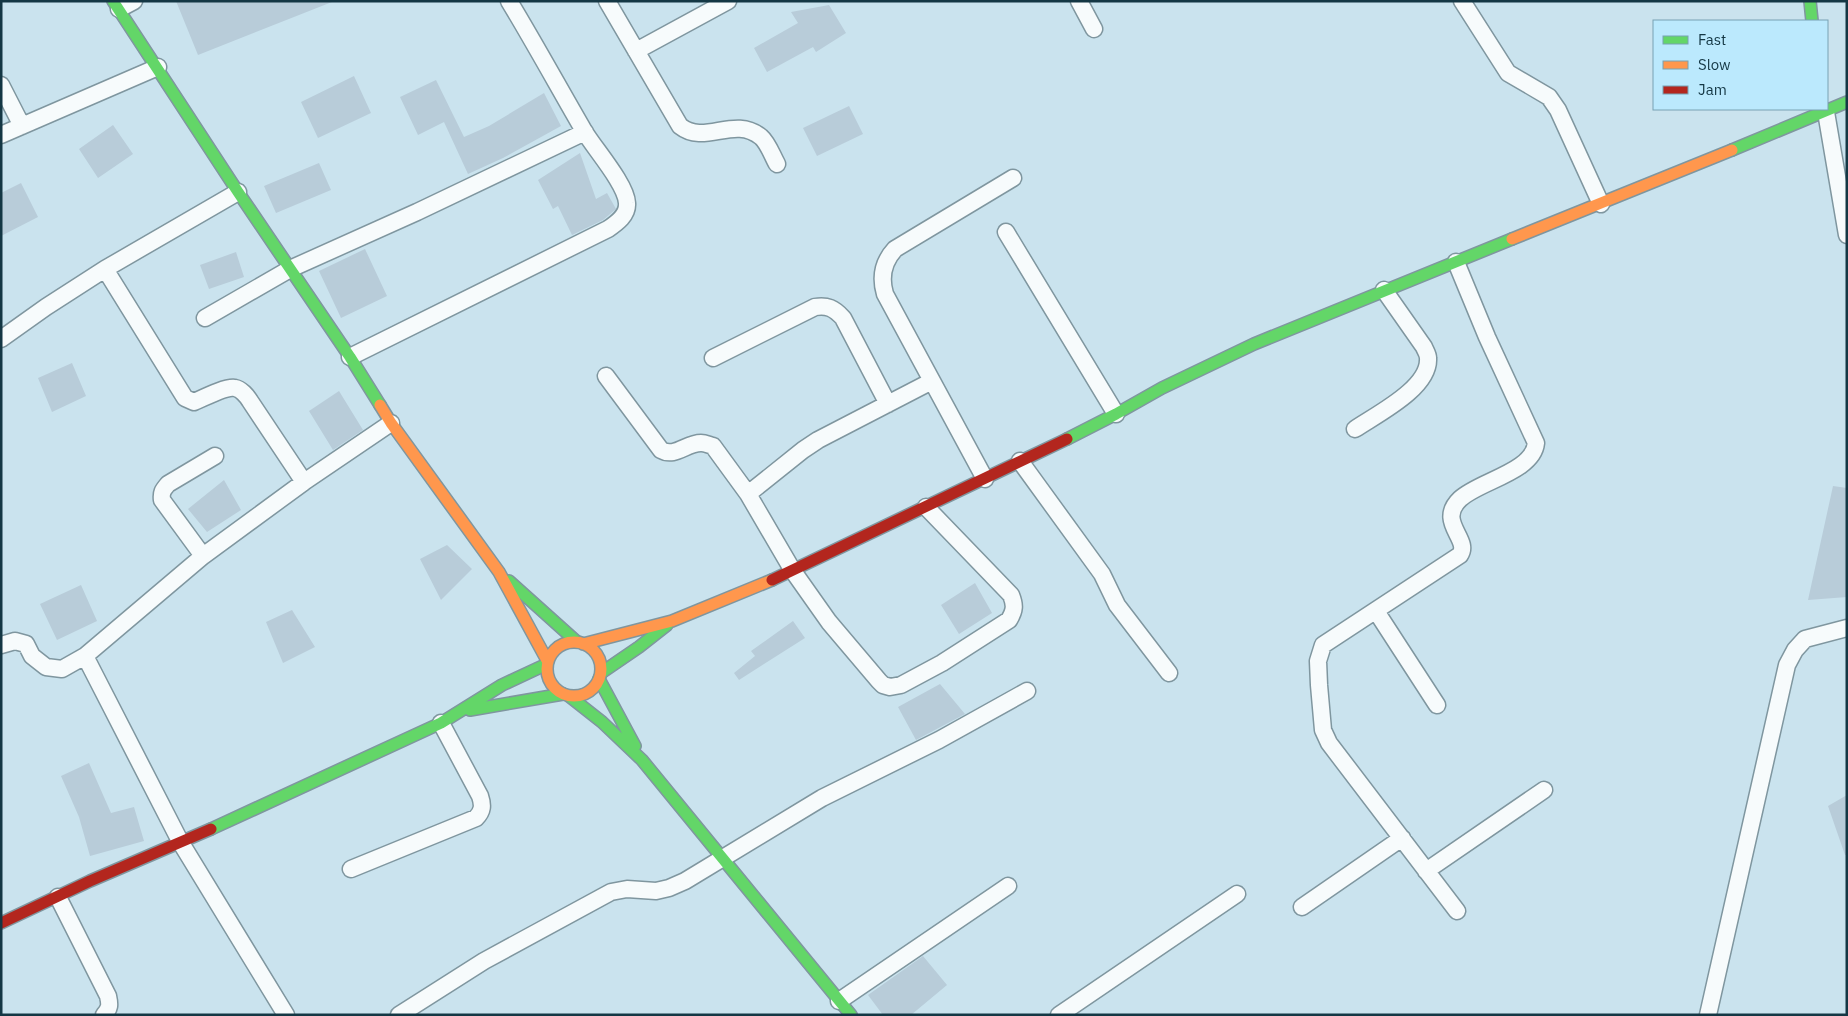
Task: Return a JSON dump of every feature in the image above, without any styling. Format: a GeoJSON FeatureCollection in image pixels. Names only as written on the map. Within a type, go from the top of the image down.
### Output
{"type":"FeatureCollection","features":[{"type":"Feature","properties":{"kind":"street"},"geometry":{"type":"LineString","coordinates":[[134,1],[116,5],[238,192],[350,357],[391,423],[499,572],[548,663]]}},
{"type":"Feature","properties":{"kind":"street"},"geometry":{"type":"LineString","coordinates":[[350,357],[608,229],[620,220],[626,211],[627,203],[624,191],[585,132],[509,1]]}},
{"type":"Feature","properties":{"kind":"street"},"geometry":{"type":"LineString","coordinates":[[607,1],[680,126],[695,134],[738,127],[752,131],[762,138],[777,164]]}},
{"type":"Feature","properties":{"kind":"street"},"geometry":{"type":"LineString","coordinates":[[636,51],[728,1]]}},
{"type":"Feature","properties":{"kind":"street"},"geometry":{"type":"LineString","coordinates":[[1079,1],[1094,29]]}},
{"type":"Feature","properties":{"kind":"street"},"geometry":{"type":"LineString","coordinates":[[1462,1],[1508,72],[1549,97],[1558,110],[1601,204]]}},
{"type":"Feature","properties":{"kind":"street"},"geometry":{"type":"LineString","coordinates":[[1810,1],[1812,20]]}},
{"type":"Feature","properties":{"kind":"street"},"geometry":{"type":"LineString","coordinates":[[1,135],[158,68]]}},
{"type":"Feature","properties":{"kind":"street"},"geometry":{"type":"LineString","coordinates":[[1,85],[22,126]]}},
{"type":"Feature","properties":{"kind":"street"},"geometry":{"type":"LineString","coordinates":[[1828,109],[1847,102]]}},
{"type":"Feature","properties":{"kind":"street"},"geometry":{"type":"LineString","coordinates":[[851,1015],[642,760],[602,722],[550,683],[547,672],[548,663],[550,656],[559,647],[570,642],[580,643],[672,621],[793,571],[985,479],[1116,414],[1162,388],[1254,344],[1601,204],[1825,110],[1847,235]]}},
{"type":"Feature","properties":{"kind":"street"},"geometry":{"type":"LineString","coordinates":[[206,318],[290,269],[417,212],[585,132]]}},
{"type":"Feature","properties":{"kind":"street"},"geometry":{"type":"LineString","coordinates":[[985,479],[885,294],[883,275],[887,258],[895,249],[1013,178]]}},
{"type":"Feature","properties":{"kind":"street"},"geometry":{"type":"LineString","coordinates":[[1,339],[46,307],[106,269],[156,238],[238,192]]}},
{"type":"Feature","properties":{"kind":"street"},"geometry":{"type":"LineString","coordinates":[[1006,232],[1116,414]]}},
{"type":"Feature","properties":{"kind":"street"},"geometry":{"type":"LineString","coordinates":[[1456,262],[1487,337],[1536,443],[1535,450],[1522,464],[1462,497],[1453,507],[1451,517],[1454,529],[1463,546],[1463,551],[1460,555],[1323,645],[1320,651],[1318,669],[1322,730],[1329,743],[1457,911]]}},
{"type":"Feature","properties":{"kind":"street"},"geometry":{"type":"LineString","coordinates":[[106,269],[185,398],[194,402],[228,388],[235,388],[243,393],[304,482]]}},
{"type":"Feature","properties":{"kind":"street"},"geometry":{"type":"LineString","coordinates":[[1354,429],[1412,390],[1421,381],[1426,369],[1428,357],[1424,347],[1384,290]]}},
{"type":"Feature","properties":{"kind":"street"},"geometry":{"type":"LineString","coordinates":[[714,358],[815,307],[825,306],[836,310],[843,318],[888,404]]}},
{"type":"Feature","properties":{"kind":"street"},"geometry":{"type":"LineString","coordinates":[[606,376],[661,450],[671,453],[704,442],[713,446],[748,494],[793,571],[829,622],[879,681],[883,685],[890,687],[901,685],[942,663],[1009,620],[1014,613],[1015,605],[1011,595],[926,507]]}},
{"type":"Feature","properties":{"kind":"street"},"geometry":{"type":"LineString","coordinates":[[748,494],[803,450],[932,381]]}},
{"type":"Feature","properties":{"kind":"street"},"geometry":{"type":"LineString","coordinates":[[1,645],[15,640],[26,644],[32,656],[46,666],[62,669],[85,656],[203,556],[304,482],[391,423]]}},
{"type":"Feature","properties":{"kind":"street"},"geometry":{"type":"LineString","coordinates":[[203,556],[162,500],[162,490],[168,484],[215,456]]}},
{"type":"Feature","properties":{"kind":"street"},"geometry":{"type":"LineString","coordinates":[[1020,461],[1102,574],[1118,604],[1169,673]]}},
{"type":"Feature","properties":{"kind":"street"},"geometry":{"type":"LineString","coordinates":[[499,572],[580,643],[594,650],[600,661],[600,676],[642,760]]}},
{"type":"Feature","properties":{"kind":"street"},"geometry":{"type":"LineString","coordinates":[[1376,611],[1437,705]]}},
{"type":"Feature","properties":{"kind":"street"},"geometry":{"type":"LineString","coordinates":[[464,711],[587,693],[592,689],[600,676],[672,621]]}},
{"type":"Feature","properties":{"kind":"street"},"geometry":{"type":"LineString","coordinates":[[1708,1015],[1787,665],[1795,650],[1805,639],[1847,628]]}},
{"type":"Feature","properties":{"kind":"street"},"geometry":{"type":"LineString","coordinates":[[85,656],[181,843],[286,1015]]}},
{"type":"Feature","properties":{"kind":"street"},"geometry":{"type":"LineString","coordinates":[[2,920],[181,843],[441,723],[464,711],[488,694],[526,672],[548,663]]}},
{"type":"Feature","properties":{"kind":"street"},"geometry":{"type":"LineString","coordinates":[[400,1015],[484,961],[591,902],[611,892],[628,889],[656,891],[685,881],[822,798],[939,740],[1027,691]]}},
{"type":"Feature","properties":{"kind":"street"},"geometry":{"type":"LineString","coordinates":[[351,869],[476,818],[481,812],[483,804],[480,796],[441,723]]}},
{"type":"Feature","properties":{"kind":"street"},"geometry":{"type":"LineString","coordinates":[[1426,871],[1544,790]]}},
{"type":"Feature","properties":{"kind":"street"},"geometry":{"type":"LineString","coordinates":[[1302,907],[1402,838]]}},
{"type":"Feature","properties":{"kind":"street"},"geometry":{"type":"LineString","coordinates":[[839,1000],[1008,886]]}},
{"type":"Feature","properties":{"kind":"street"},"geometry":{"type":"LineString","coordinates":[[1059,1015],[1237,894]]}},
{"type":"Feature","properties":{"kind":"street"},"geometry":{"type":"LineString","coordinates":[[58,897],[108,996],[109,1009],[104,1015]]}},
{"type":"Feature","properties":{"kind":"building"},"geometry":{"type":"Polygon","coordinates":[[[176,1],[332,1],[332,2],[198,55],[176,1]]]}},
{"type":"Feature","properties":{"kind":"building"},"geometry":{"type":"Polygon","coordinates":[[[829,5],[846,33],[816,52],[813,47],[767,72],[754,48],[798,23],[791,12],[829,5]]]}},
{"type":"Feature","properties":{"kind":"building"},"geometry":{"type":"Polygon","coordinates":[[[354,76],[371,113],[318,138],[301,102],[354,76]]]}},
{"type":"Feature","properties":{"kind":"building"},"geometry":{"type":"Polygon","coordinates":[[[436,80],[464,137],[489,126],[544,93],[561,126],[503,158],[468,174],[444,122],[418,135],[400,97],[436,80]]]}},
{"type":"Feature","properties":{"kind":"building"},"geometry":{"type":"Polygon","coordinates":[[[849,106],[863,134],[817,156],[803,128],[849,106]]]}},
{"type":"Feature","properties":{"kind":"building"},"geometry":{"type":"Polygon","coordinates":[[[113,125],[133,154],[98,178],[79,149],[113,125]]]}},
{"type":"Feature","properties":{"kind":"building"},"geometry":{"type":"Polygon","coordinates":[[[580,153],[596,199],[607,193],[616,209],[603,220],[572,235],[558,206],[553,209],[538,180],[580,153]]]}},
{"type":"Feature","properties":{"kind":"building"},"geometry":{"type":"Polygon","coordinates":[[[319,163],[331,190],[276,213],[264,186],[319,163]]]}},
{"type":"Feature","properties":{"kind":"building"},"geometry":{"type":"Polygon","coordinates":[[[21,183],[38,217],[1,236],[1,193],[21,183]]]}},
{"type":"Feature","properties":{"kind":"building"},"geometry":{"type":"Polygon","coordinates":[[[365,249],[387,296],[341,318],[319,271],[365,249]]]}},
{"type":"Feature","properties":{"kind":"building"},"geometry":{"type":"Polygon","coordinates":[[[236,252],[244,277],[209,289],[200,265],[236,252]]]}},
{"type":"Feature","properties":{"kind":"building"},"geometry":{"type":"Polygon","coordinates":[[[72,363],[86,396],[52,412],[38,378],[72,363]]]}},
{"type":"Feature","properties":{"kind":"building"},"geometry":{"type":"Polygon","coordinates":[[[339,391],[363,430],[333,450],[309,411],[339,391]]]}},
{"type":"Feature","properties":{"kind":"building"},"geometry":{"type":"Polygon","coordinates":[[[224,480],[241,510],[207,532],[188,509],[224,480]]]}},
{"type":"Feature","properties":{"kind":"building"},"geometry":{"type":"Polygon","coordinates":[[[1833,486],[1847,488],[1847,597],[1808,600],[1833,486]]]}},
{"type":"Feature","properties":{"kind":"building"},"geometry":{"type":"Polygon","coordinates":[[[447,545],[472,569],[441,600],[420,559],[447,545]]]}},
{"type":"Feature","properties":{"kind":"building"},"geometry":{"type":"Polygon","coordinates":[[[975,583],[992,613],[959,634],[941,605],[975,583]]]}},
{"type":"Feature","properties":{"kind":"building"},"geometry":{"type":"Polygon","coordinates":[[[81,585],[97,621],[57,640],[40,604],[81,585]]]}},
{"type":"Feature","properties":{"kind":"building"},"geometry":{"type":"Polygon","coordinates":[[[292,610],[315,647],[283,663],[266,622],[292,610]]]}},
{"type":"Feature","properties":{"kind":"building"},"geometry":{"type":"Polygon","coordinates":[[[793,621],[805,638],[739,680],[734,673],[755,656],[751,651],[793,621]]]}},
{"type":"Feature","properties":{"kind":"building"},"geometry":{"type":"Polygon","coordinates":[[[940,684],[965,714],[916,740],[898,707],[940,684]]]}},
{"type":"Feature","properties":{"kind":"building"},"geometry":{"type":"Polygon","coordinates":[[[89,763],[111,813],[134,807],[144,841],[90,856],[79,817],[61,776],[89,763]]]}},
{"type":"Feature","properties":{"kind":"building"},"geometry":{"type":"Polygon","coordinates":[[[1847,795],[1847,855],[1845,855],[1828,806],[1847,795]]]}},
{"type":"Feature","properties":{"kind":"building"},"geometry":{"type":"Polygon","coordinates":[[[923,956],[947,985],[911,1015],[883,1015],[868,995],[923,956]]]}},
{"type":"Feature","properties":{"kind":"traffic: fast"},"geometry":{"type":"LineString","coordinates":[[113,1],[380,405]]}},
{"type":"Feature","properties":{"kind":"traffic: fast"},"geometry":{"type":"LineString","coordinates":[[1810,1],[1812,20]]}},
{"type":"Feature","properties":{"kind":"traffic: fast"},"geometry":{"type":"LineString","coordinates":[[1828,110],[1847,102]]}},
{"type":"Feature","properties":{"kind":"traffic: fast"},"geometry":{"type":"LineString","coordinates":[[1732,150],[1828,110]]}},
{"type":"Feature","properties":{"kind":"traffic: fast"},"geometry":{"type":"LineString","coordinates":[[1067,439],[1162,388],[1254,344],[1512,239]]}},
{"type":"Feature","properties":{"kind":"traffic: fast"},"geometry":{"type":"LineString","coordinates":[[509,581],[577,642]]}},
{"type":"Feature","properties":{"kind":"traffic: fast"},"geometry":{"type":"LineString","coordinates":[[601,673],[667,625]]}},
{"type":"Feature","properties":{"kind":"traffic: fast"},"geometry":{"type":"LineString","coordinates":[[211,829],[441,723],[502,685],[547,664]]}},
{"type":"Feature","properties":{"kind":"traffic: fast"},"geometry":{"type":"LineString","coordinates":[[599,679],[635,746]]}},
{"type":"Feature","properties":{"kind":"traffic: fast"},"geometry":{"type":"LineString","coordinates":[[470,710],[563,694]]}},
{"type":"Feature","properties":{"kind":"traffic: fast"},"geometry":{"type":"LineString","coordinates":[[569,696],[602,722],[642,760],[851,1015]]}},
{"type":"Feature","properties":{"kind":"traffic: slow"},"geometry":{"type":"LineString","coordinates":[[1512,239],[1732,150]]}},
{"type":"Feature","properties":{"kind":"traffic: slow"},"geometry":{"type":"LineString","coordinates":[[380,405],[499,572],[548,662]]}},
{"type":"Feature","properties":{"kind":"traffic: slow"},"geometry":{"type":"LineString","coordinates":[[583,644],[672,621],[772,580]]}},
{"type":"Feature","properties":{"kind":"traffic: slow"},"geometry":{"type":"LineString","coordinates":[[574,642],[584,644],[593,650],[599,659],[601,669],[599,679],[593,688],[584,694],[574,696],[564,694],[555,688],[549,679],[547,669],[549,659],[555,650],[564,644],[574,642]]}},
{"type":"Feature","properties":{"kind":"traffic: jam"},"geometry":{"type":"LineString","coordinates":[[772,580],[1067,439]]}},
{"type":"Feature","properties":{"kind":"traffic: jam"},"geometry":{"type":"LineString","coordinates":[[1,923],[90,881],[211,829]]}}]}
